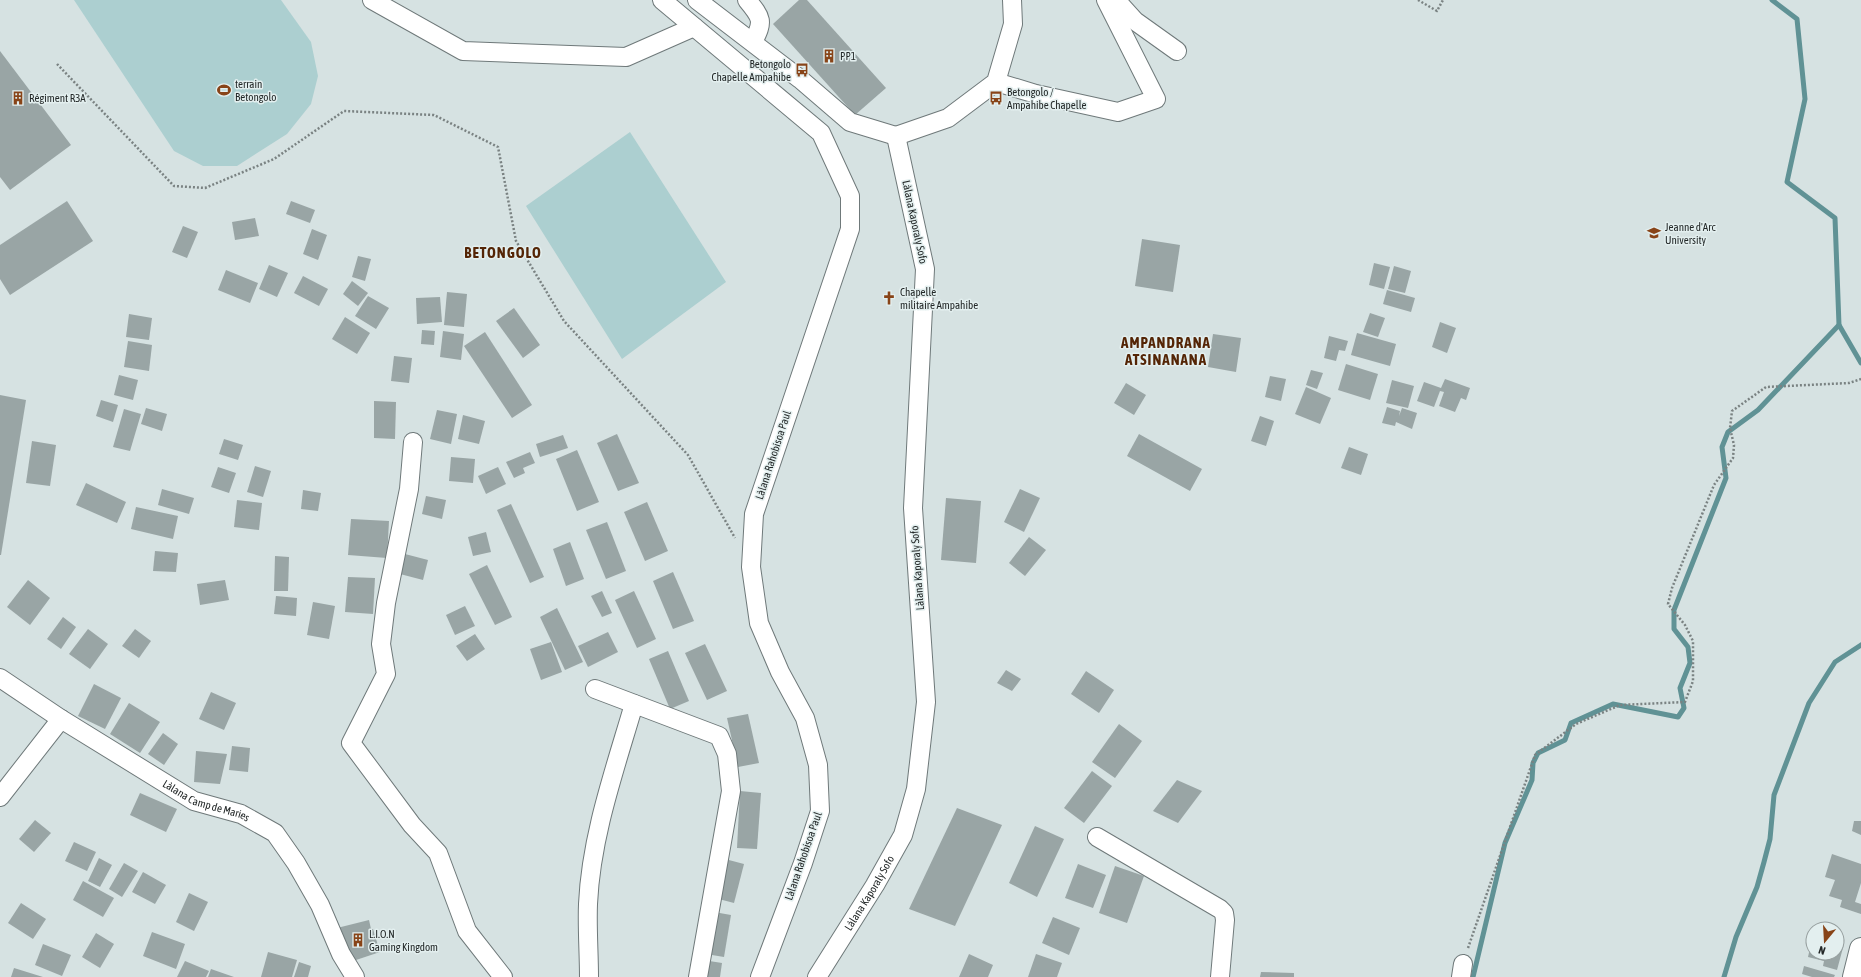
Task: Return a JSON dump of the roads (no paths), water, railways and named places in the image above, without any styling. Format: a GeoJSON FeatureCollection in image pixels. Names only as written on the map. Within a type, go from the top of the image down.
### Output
{"type":"FeatureCollection","features":[{"type":"Feature","properties":{"kind":"main road"},"geometry":{"type":"LineString","coordinates":[[1854,977],[1861,949]]}},
{"type":"Feature","properties":{"kind":"street"},"geometry":{"type":"LineString","coordinates":[[372,0],[463,51],[626,57],[694,27]]}},
{"type":"Feature","properties":{"kind":"street","name":"Làlana Rahobisoa Paul"},"geometry":{"type":"LineString","coordinates":[[662,0],[821,134],[850,196],[850,228],[754,514],[751,567],[759,623],[780,672],[805,718],[818,765],[820,811],[803,863],[760,977]]}},
{"type":"Feature","properties":{"kind":"street"},"geometry":{"type":"LineString","coordinates":[[697,0],[800,79],[850,122],[896,136],[948,118],[996,82],[1013,24],[1012,0]]}},
{"type":"Feature","properties":{"kind":"street"},"geometry":{"type":"LineString","coordinates":[[747,0],[759,15],[760,29],[753,42]]}},
{"type":"Feature","properties":{"kind":"street"},"geometry":{"type":"LineString","coordinates":[[996,82],[1036,94],[1118,112],[1156,100],[1106,0]]}},
{"type":"Feature","properties":{"kind":"street"},"geometry":{"type":"LineString","coordinates":[[1116,0],[1135,21],[1177,51]]}},
{"type":"Feature","properties":{"kind":"street","name":"Làlana Kaporaly Sofo"},"geometry":{"type":"LineString","coordinates":[[817,977],[875,885],[903,835],[916,789],[926,702],[913,508],[925,269],[896,136]]}},
{"type":"Feature","properties":{"kind":"street"},"geometry":{"type":"LineString","coordinates":[[413,442],[409,489],[386,603],[381,644],[386,674],[351,743],[412,825],[438,853],[467,930],[504,977]]}},
{"type":"Feature","properties":{"kind":"street","name":"Làlana Camp de Maries"},"geometry":{"type":"LineString","coordinates":[[0,678],[61,719],[194,801],[241,814],[275,833],[296,863],[320,905],[341,954],[355,977]]}},
{"type":"Feature","properties":{"kind":"street"},"geometry":{"type":"LineString","coordinates":[[596,689],[719,736],[727,754],[731,791],[698,977]]}},
{"type":"Feature","properties":{"kind":"street"},"geometry":{"type":"LineString","coordinates":[[589,977],[588,904],[592,863],[604,810],[634,704]]}},
{"type":"Feature","properties":{"kind":"street"},"geometry":{"type":"LineString","coordinates":[[0,797],[61,719]]}},
{"type":"Feature","properties":{"kind":"street"},"geometry":{"type":"LineString","coordinates":[[1097,838],[1220,909],[1224,913],[1225,920],[1220,977]]}},
{"type":"Feature","properties":{"kind":"waterway"},"geometry":{"type":"LineString","coordinates":[[1772,0],[1797,19],[1805,99],[1787,182],[1835,218],[1839,325],[1861,363]]}},
{"type":"Feature","properties":{"kind":"waterway"},"geometry":{"type":"LineString","coordinates":[[1473,977],[1505,843],[1532,780],[1533,763],[1538,753],[1565,740],[1571,723],[1613,704],[1678,717],[1684,708],[1680,688],[1690,663],[1688,647],[1674,629],[1674,610],[1726,478],[1722,447],[1728,432],[1758,410],[1839,325]]}},
{"type":"Feature","properties":{"kind":"waterway"},"geometry":{"type":"LineString","coordinates":[[1724,977],[1736,937],[1757,887],[1764,862],[1770,839],[1774,795],[1809,703],[1835,662],[1861,645]]}},
{"type":"Feature","properties":{"kind":"place","name":"PP1"},"geometry":{"type":"Point","coordinates":[829,56]}},
{"type":"Feature","properties":{"kind":"place","name":"Betongolo Chapelle Ampahibe"},"geometry":{"type":"Point","coordinates":[802,70]}},
{"type":"Feature","properties":{"kind":"place","name":"terrain Betongolo"},"geometry":{"type":"Point","coordinates":[224,90]}},
{"type":"Feature","properties":{"kind":"place","name":"Régiment R3A"},"geometry":{"type":"Point","coordinates":[18,98]}},
{"type":"Feature","properties":{"kind":"place","name":"Betongolo / Ampahibe Chapelle"},"geometry":{"type":"Point","coordinates":[996,98]}},
{"type":"Feature","properties":{"kind":"place","name":"Jeanne d'Arc University"},"geometry":{"type":"Point","coordinates":[1654,233]}},
{"type":"Feature","properties":{"kind":"place","name":"Chapelle militaire Ampahibe"},"geometry":{"type":"Point","coordinates":[889,298]}},
{"type":"Feature","properties":{"kind":"place","name":"L.I.O.N Gaming Kingdom"},"geometry":{"type":"Point","coordinates":[358,940]}},
{"type":"Feature","properties":{"kind":"district","name":"BETONGOLO"},"geometry":{"type":"Point","coordinates":[503,253]}},
{"type":"Feature","properties":{"kind":"district","name":"AMPANDRANA ATSINANANA"},"geometry":{"type":"Point","coordinates":[1166,352]}}]}
